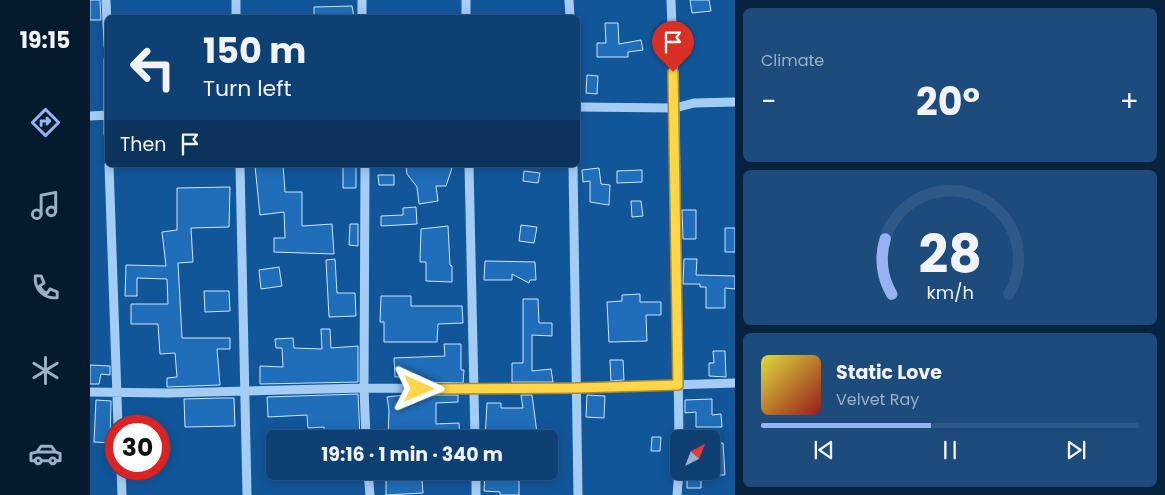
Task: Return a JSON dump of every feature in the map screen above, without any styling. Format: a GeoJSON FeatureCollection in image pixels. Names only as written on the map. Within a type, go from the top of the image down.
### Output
{"type":"FeatureCollection","features":[{"type":"Feature","properties":{"kind":"street"},"geometry":{"type":"LineString","coordinates":[[106,0],[107,15]]}},
{"type":"Feature","properties":{"kind":"street"},"geometry":{"type":"LineString","coordinates":[[236,0],[236,15]]}},
{"type":"Feature","properties":{"kind":"street"},"geometry":{"type":"LineString","coordinates":[[362,0],[362,15]]}},
{"type":"Feature","properties":{"kind":"street"},"geometry":{"type":"LineString","coordinates":[[466,0],[466,15]]}},
{"type":"Feature","properties":{"kind":"street"},"geometry":{"type":"LineString","coordinates":[[569,0],[570,15]]}},
{"type":"Feature","properties":{"kind":"street"},"geometry":{"type":"LineString","coordinates":[[671,0],[679,430]]}},
{"type":"Feature","properties":{"kind":"street"},"geometry":{"type":"LineString","coordinates":[[580,106],[674,108],[694,104],[735,102]]}},
{"type":"Feature","properties":{"kind":"street"},"geometry":{"type":"LineString","coordinates":[[90,116],[105,115]]}},
{"type":"Feature","properties":{"kind":"street"},"geometry":{"type":"LineString","coordinates":[[109,167],[118,415]]}},
{"type":"Feature","properties":{"kind":"street"},"geometry":{"type":"LineString","coordinates":[[240,167],[246,495]]}},
{"type":"Feature","properties":{"kind":"street"},"geometry":{"type":"LineString","coordinates":[[365,167],[364,388],[366,430]]}},
{"type":"Feature","properties":{"kind":"street"},"geometry":{"type":"LineString","coordinates":[[469,167],[475,430]]}},
{"type":"Feature","properties":{"kind":"street"},"geometry":{"type":"LineString","coordinates":[[573,167],[578,495]]}},
{"type":"Feature","properties":{"kind":"street"},"geometry":{"type":"LineString","coordinates":[[90,392],[244,392],[364,388],[576,388],[735,384]]}},
{"type":"Feature","properties":{"kind":"street"},"geometry":{"type":"LineString","coordinates":[[121,480],[122,495]]}},
{"type":"Feature","properties":{"kind":"street"},"geometry":{"type":"LineString","coordinates":[[369,480],[370,495]]}},
{"type":"Feature","properties":{"kind":"street"},"geometry":{"type":"LineString","coordinates":[[476,480],[476,495]]}},
{"type":"Feature","properties":{"kind":"street"},"geometry":{"type":"LineString","coordinates":[[677,495],[678,480]]}},
{"type":"Feature","properties":{"kind":"building"},"geometry":{"type":"Polygon","coordinates":[[[90,0],[100,0],[101,20],[90,20],[90,0]]]}},
{"type":"Feature","properties":{"kind":"building"},"geometry":{"type":"Polygon","coordinates":[[[690,0],[709,0],[711,11],[692,13],[690,0]]]}},
{"type":"Feature","properties":{"kind":"building"},"geometry":{"type":"Polygon","coordinates":[[[352,6],[354,15],[314,15],[314,7],[352,6]]]}},
{"type":"Feature","properties":{"kind":"building"},"geometry":{"type":"Polygon","coordinates":[[[605,23],[618,23],[619,44],[641,40],[643,50],[628,52],[628,57],[597,57],[597,43],[606,43],[605,23]]]}},
{"type":"Feature","properties":{"kind":"building"},"geometry":{"type":"Polygon","coordinates":[[[587,75],[598,76],[597,94],[586,93],[587,75]]]}},
{"type":"Feature","properties":{"kind":"building"},"geometry":{"type":"Polygon","coordinates":[[[255,167],[283,167],[285,192],[302,192],[302,226],[332,224],[334,254],[274,252],[274,238],[285,238],[284,212],[260,215],[255,167]]]}},
{"type":"Feature","properties":{"kind":"building"},"geometry":{"type":"Polygon","coordinates":[[[343,167],[356,167],[356,188],[343,188],[343,167]]]}},
{"type":"Feature","properties":{"kind":"building"},"geometry":{"type":"Polygon","coordinates":[[[406,167],[452,167],[446,186],[436,186],[438,201],[419,204],[417,187],[407,174],[406,167]]]}},
{"type":"Feature","properties":{"kind":"building"},"geometry":{"type":"Polygon","coordinates":[[[599,168],[601,184],[610,185],[609,205],[590,202],[590,181],[583,182],[582,170],[599,168]]]}},
{"type":"Feature","properties":{"kind":"building"},"geometry":{"type":"Polygon","coordinates":[[[642,170],[642,182],[617,183],[617,171],[642,170]]]}},
{"type":"Feature","properties":{"kind":"building"},"geometry":{"type":"Polygon","coordinates":[[[524,171],[540,173],[538,183],[523,181],[524,171]]]}},
{"type":"Feature","properties":{"kind":"building"},"geometry":{"type":"Polygon","coordinates":[[[378,175],[394,175],[394,185],[379,185],[378,175]]]}},
{"type":"Feature","properties":{"kind":"building"},"geometry":{"type":"Polygon","coordinates":[[[230,187],[229,227],[191,228],[193,262],[178,263],[182,338],[230,338],[230,349],[217,349],[220,385],[167,387],[167,378],[177,377],[175,353],[160,354],[158,324],[131,324],[131,304],[168,304],[167,279],[137,278],[137,296],[125,296],[126,265],[166,266],[162,232],[177,230],[177,188],[230,187]]]}},
{"type":"Feature","properties":{"kind":"building"},"geometry":{"type":"Polygon","coordinates":[[[631,201],[641,201],[643,216],[632,217],[631,201]]]}},
{"type":"Feature","properties":{"kind":"building"},"geometry":{"type":"Polygon","coordinates":[[[416,207],[417,224],[381,226],[381,216],[403,215],[403,208],[416,207]]]}},
{"type":"Feature","properties":{"kind":"building"},"geometry":{"type":"Polygon","coordinates":[[[682,210],[696,210],[696,239],[683,239],[682,210]]]}},
{"type":"Feature","properties":{"kind":"building"},"geometry":{"type":"Polygon","coordinates":[[[350,224],[358,224],[358,246],[349,245],[350,224]]]}},
{"type":"Feature","properties":{"kind":"building"},"geometry":{"type":"Polygon","coordinates":[[[521,225],[537,227],[534,243],[519,241],[521,225]]]}},
{"type":"Feature","properties":{"kind":"building"},"geometry":{"type":"Polygon","coordinates":[[[448,226],[452,282],[426,281],[426,262],[420,262],[421,229],[448,226]]]}},
{"type":"Feature","properties":{"kind":"building"},"geometry":{"type":"Polygon","coordinates":[[[725,228],[735,228],[735,252],[725,252],[725,228]]]}},
{"type":"Feature","properties":{"kind":"building"},"geometry":{"type":"Polygon","coordinates":[[[335,259],[337,293],[355,293],[356,316],[329,317],[326,260],[335,259]]]}},
{"type":"Feature","properties":{"kind":"building"},"geometry":{"type":"Polygon","coordinates":[[[684,259],[697,259],[696,275],[735,276],[735,289],[725,288],[725,308],[706,308],[706,287],[700,287],[700,284],[683,284],[684,259]]]}},
{"type":"Feature","properties":{"kind":"building"},"geometry":{"type":"Polygon","coordinates":[[[485,261],[535,262],[536,280],[530,280],[529,283],[512,274],[512,280],[484,280],[485,261]]]}},
{"type":"Feature","properties":{"kind":"building"},"geometry":{"type":"Polygon","coordinates":[[[279,267],[282,286],[261,289],[259,270],[279,267]]]}},
{"type":"Feature","properties":{"kind":"building"},"geometry":{"type":"Polygon","coordinates":[[[204,291],[229,291],[230,311],[205,312],[204,291]]]}},
{"type":"Feature","properties":{"kind":"building"},"geometry":{"type":"Polygon","coordinates":[[[640,294],[640,302],[661,302],[661,315],[646,315],[647,341],[609,342],[607,302],[622,301],[622,295],[640,294]]]}},
{"type":"Feature","properties":{"kind":"building"},"geometry":{"type":"Polygon","coordinates":[[[381,296],[411,296],[411,306],[462,306],[463,323],[438,324],[437,342],[384,342],[384,322],[380,322],[381,296]]]}},
{"type":"Feature","properties":{"kind":"building"},"geometry":{"type":"Polygon","coordinates":[[[523,299],[538,299],[539,323],[552,323],[552,336],[532,335],[532,371],[551,369],[553,382],[512,382],[512,363],[523,363],[523,299]]]}},
{"type":"Feature","properties":{"kind":"building"},"geometry":{"type":"Polygon","coordinates":[[[321,329],[330,329],[331,348],[358,346],[358,382],[260,384],[260,366],[283,367],[282,348],[276,348],[275,339],[293,338],[294,348],[322,349],[321,329]]]}},
{"type":"Feature","properties":{"kind":"building"},"geometry":{"type":"Polygon","coordinates":[[[444,344],[461,344],[461,370],[464,370],[463,383],[420,382],[420,376],[395,377],[394,358],[445,356],[444,344]]]}},
{"type":"Feature","properties":{"kind":"building"},"geometry":{"type":"Polygon","coordinates":[[[713,351],[725,351],[726,377],[709,376],[709,363],[714,363],[713,351]]]}},
{"type":"Feature","properties":{"kind":"building"},"geometry":{"type":"Polygon","coordinates":[[[610,360],[623,360],[624,380],[611,381],[610,360]]]}},
{"type":"Feature","properties":{"kind":"building"},"geometry":{"type":"Polygon","coordinates":[[[90,365],[110,366],[110,375],[101,374],[99,384],[90,384],[90,365]]]}},
{"type":"Feature","properties":{"kind":"building"},"geometry":{"type":"Polygon","coordinates":[[[358,394],[360,430],[324,430],[324,427],[308,428],[307,415],[268,417],[267,397],[358,394]]]}},
{"type":"Feature","properties":{"kind":"building"},"geometry":{"type":"Polygon","coordinates":[[[404,395],[404,397],[421,397],[421,395],[458,395],[458,402],[436,403],[436,424],[459,423],[459,430],[388,430],[387,397],[404,395]]]}},
{"type":"Feature","properties":{"kind":"building"},"geometry":{"type":"Polygon","coordinates":[[[521,395],[532,395],[537,430],[486,430],[487,403],[501,403],[501,408],[523,408],[521,395]]]}},
{"type":"Feature","properties":{"kind":"building"},"geometry":{"type":"Polygon","coordinates":[[[587,395],[605,396],[604,418],[586,417],[587,395]]]}},
{"type":"Feature","properties":{"kind":"building"},"geometry":{"type":"Polygon","coordinates":[[[234,398],[235,426],[185,427],[184,399],[234,398]]]}},
{"type":"Feature","properties":{"kind":"building"},"geometry":{"type":"Polygon","coordinates":[[[712,399],[712,415],[721,414],[722,427],[696,427],[696,412],[685,413],[685,400],[712,399]]]}},
{"type":"Feature","properties":{"kind":"building"},"geometry":{"type":"Polygon","coordinates":[[[96,400],[111,401],[111,415],[105,415],[105,443],[94,442],[96,400]]]}},
{"type":"Feature","properties":{"kind":"building"},"geometry":{"type":"Polygon","coordinates":[[[652,437],[661,437],[660,451],[651,451],[652,437]]]}},
{"type":"Feature","properties":{"kind":"building"},"geometry":{"type":"Polygon","coordinates":[[[720,443],[723,443],[725,475],[720,475],[720,443]]]}},
{"type":"Feature","properties":{"kind":"building"},"geometry":{"type":"Polygon","coordinates":[[[386,480],[422,480],[423,493],[386,495],[386,480]]]}},
{"type":"Feature","properties":{"kind":"building"},"geometry":{"type":"Polygon","coordinates":[[[485,480],[519,480],[519,495],[500,495],[500,492],[484,491],[485,480]]]}},
{"type":"Feature","properties":{"kind":"building"},"geometry":{"type":"Polygon","coordinates":[[[687,480],[701,480],[701,488],[687,488],[687,480]]]}},
{"type":"Feature","properties":{"kind":"route"},"geometry":{"type":"LineString","coordinates":[[419,389],[678,385],[673,72]]}}]}
